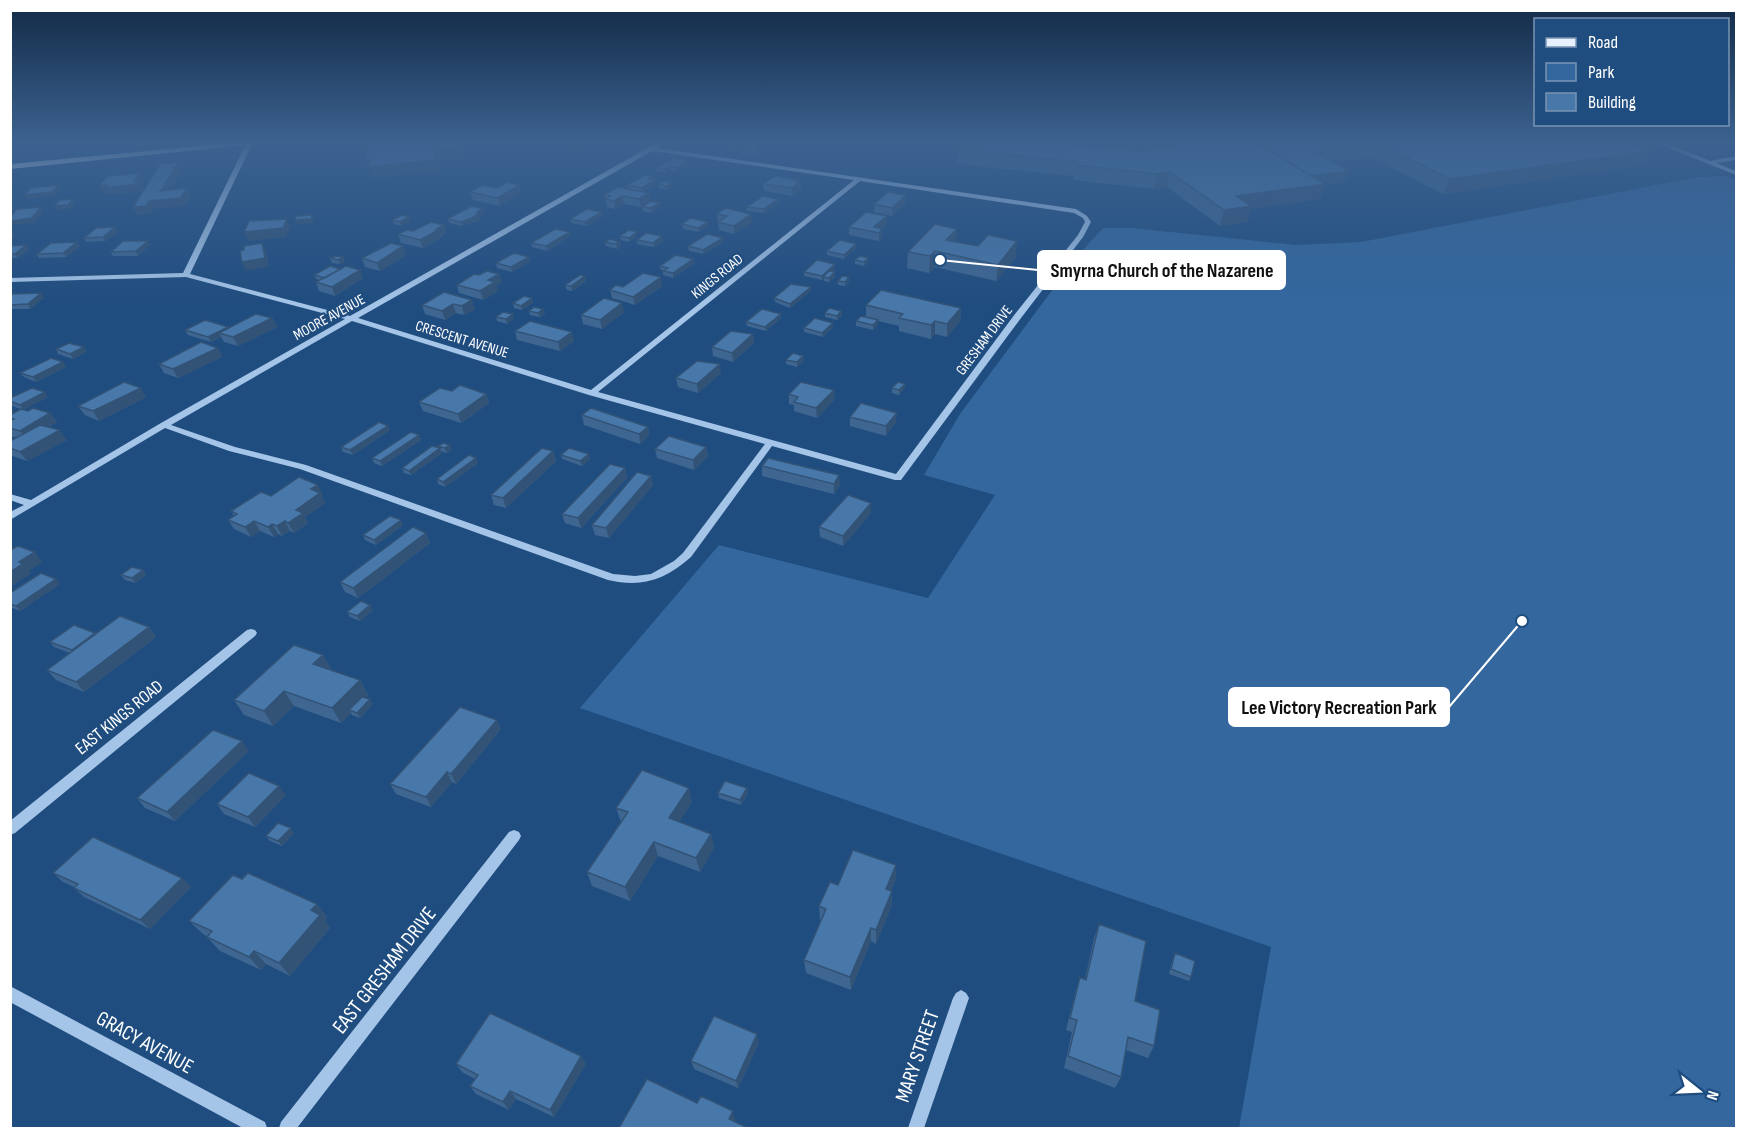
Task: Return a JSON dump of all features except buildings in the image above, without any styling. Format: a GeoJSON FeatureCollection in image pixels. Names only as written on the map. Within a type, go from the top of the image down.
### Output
{"type":"FeatureCollection","features":[{"type":"Feature","properties":{"kind":"street"},"geometry":{"type":"LineString","coordinates":[[186,275],[224,195]]}},
{"type":"Feature","properties":{"kind":"street","name":"MOORE AVENUE"},"geometry":{"type":"LineString","coordinates":[[10,517],[164,425],[571,195]]}},
{"type":"Feature","properties":{"kind":"street","name":"KINGS ROAD"},"geometry":{"type":"LineString","coordinates":[[592,393],[839,195]]}},
{"type":"Feature","properties":{"kind":"street","name":"GRESHAM DRIVE"},"geometry":{"type":"LineString","coordinates":[[898,478],[1087,227],[1085,217],[1076,211],[969,195]]}},
{"type":"Feature","properties":{"kind":"street","name":"CRESCENT AVENUE"},"geometry":{"type":"LineString","coordinates":[[10,280],[186,275],[352,319],[592,393],[898,478]]}},
{"type":"Feature","properties":{"kind":"street"},"geometry":{"type":"LineString","coordinates":[[164,425],[232,449],[303,466],[612,577],[630,580],[650,579],[671,570],[687,555],[770,443]]}},
{"type":"Feature","properties":{"kind":"street"},"geometry":{"type":"LineString","coordinates":[[10,497],[32,504]]}},
{"type":"Feature","properties":{"kind":"street","name":"EAST KINGS ROAD"},"geometry":{"type":"LineString","coordinates":[[10,829],[251,633]]}},
{"type":"Feature","properties":{"kind":"street","name":"EAST GRESHAM DRIVE"},"geometry":{"type":"LineString","coordinates":[[288,1128],[514,836]]}},
{"type":"Feature","properties":{"kind":"street","name":"GRACY AVENUE"},"geometry":{"type":"LineString","coordinates":[[10,993],[259,1128]]}},
{"type":"Feature","properties":{"kind":"street","name":"MARY STREET"},"geometry":{"type":"LineString","coordinates":[[916,1128],[961,998]]}},
{"type":"Feature","properties":{"kind":"green space"},"geometry":{"type":"Polygon","coordinates":[[[1604,195],[1736,195],[1736,1128],[1239,1128],[1271,947],[580,708],[719,545],[928,598],[995,495],[924,475],[960,414],[1079,254],[1103,228],[1132,228],[1296,245],[1361,242],[1604,195]]]}},
{"type":"Feature","properties":{"kind":"place","name":"Smyrna Church of the Nazarene"},"geometry":{"type":"Point","coordinates":[940,260]}},
{"type":"Feature","properties":{"kind":"place","name":"Lee Victory Recreation Park"},"geometry":{"type":"Point","coordinates":[1522,621]}}]}
